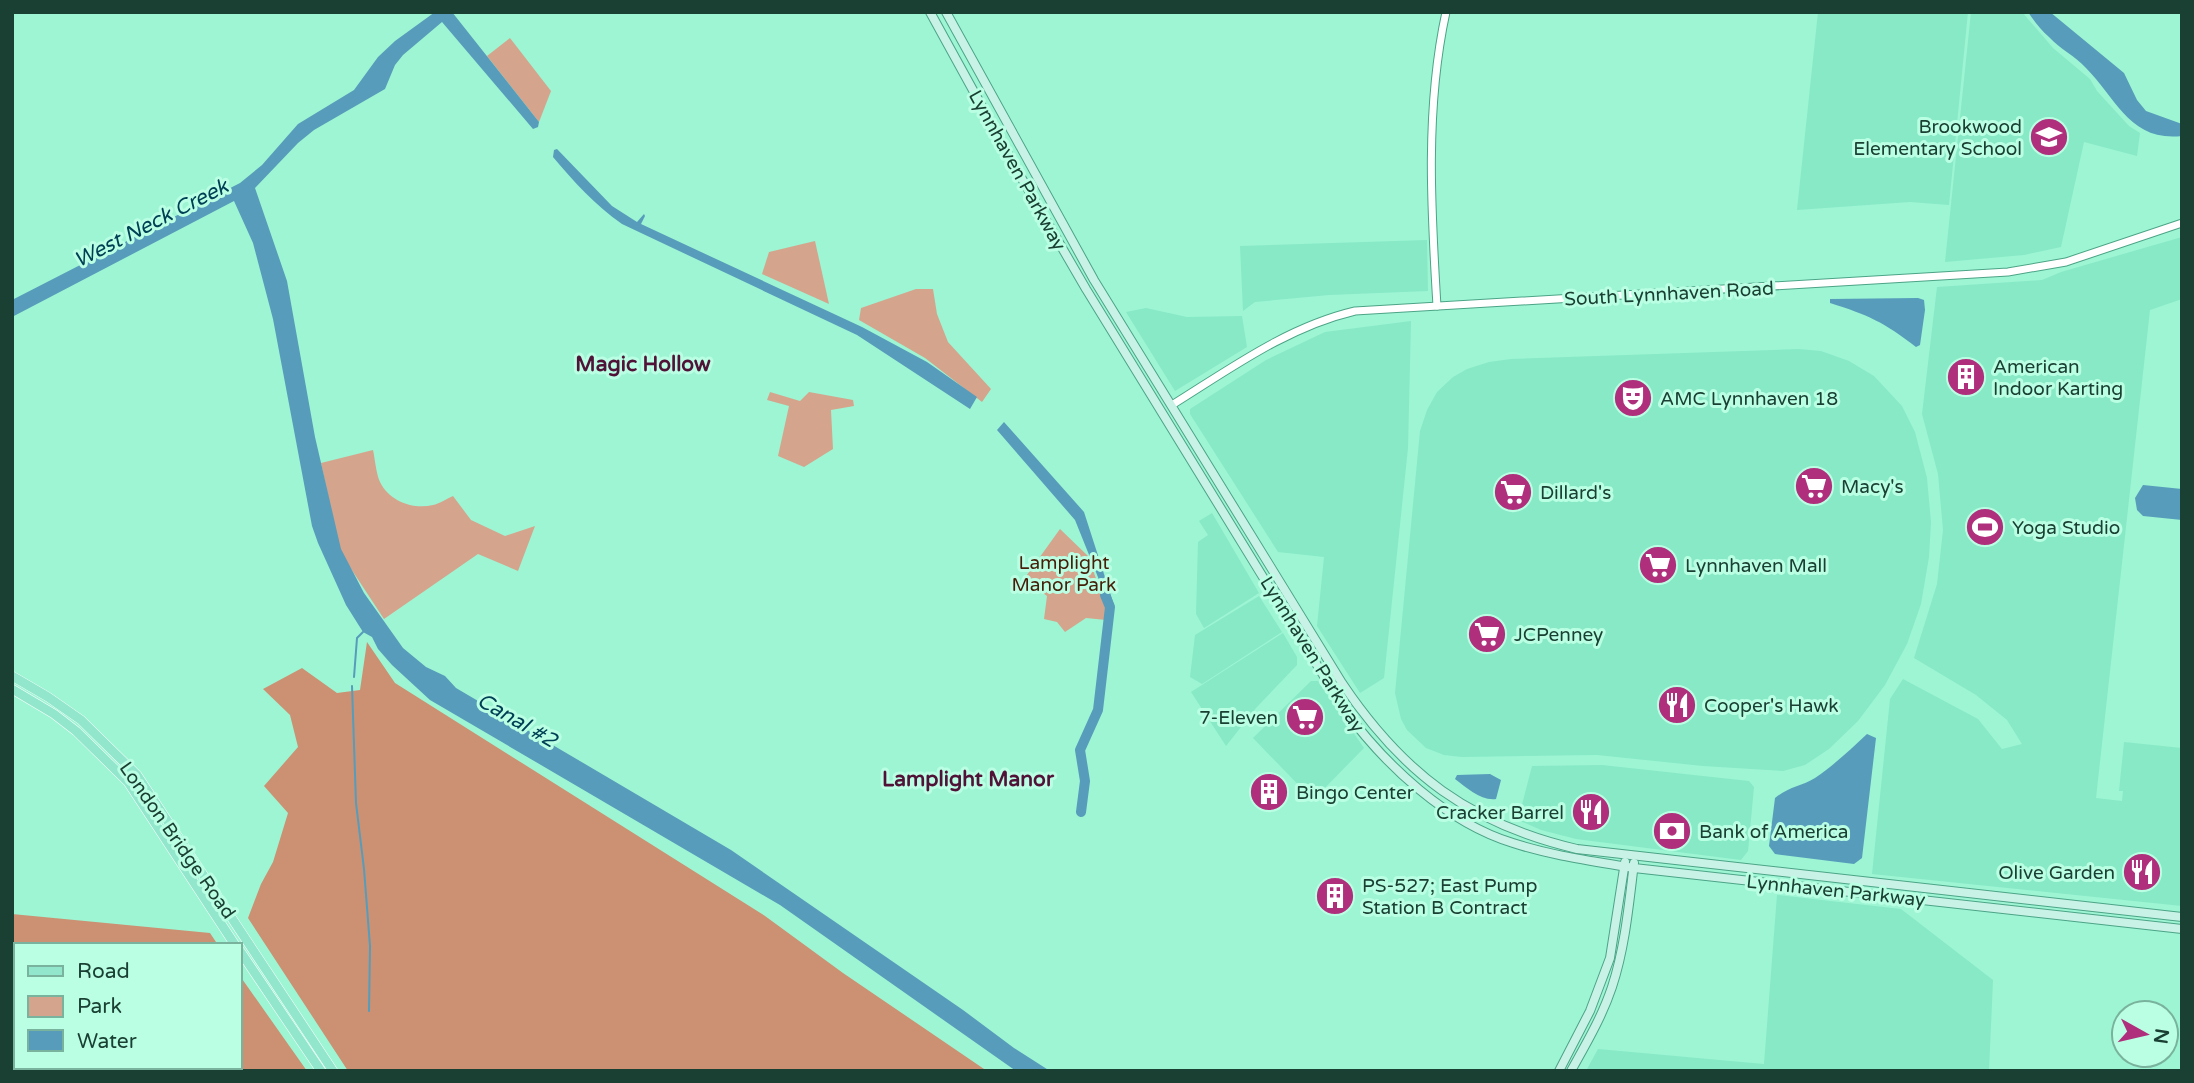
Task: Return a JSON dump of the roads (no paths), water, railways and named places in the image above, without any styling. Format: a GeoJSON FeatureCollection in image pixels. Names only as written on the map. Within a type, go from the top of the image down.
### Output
{"type":"FeatureCollection","features":[{"type":"Feature","properties":{"kind":"main road","name":"Lynnhaven Parkway"},"geometry":{"type":"LineString","coordinates":[[930,12],[1017,173],[1086,289],[1357,726],[1403,775],[1450,812],[1472,826],[1511,843],[1629,867],[2182,929]]}},
{"type":"Feature","properties":{"kind":"main road","name":"Lynnhaven Parkway"},"geometry":{"type":"LineString","coordinates":[[946,12],[1094,280],[1342,683],[1391,748],[1456,801],[1547,842],[1630,856],[1755,867],[2182,917]]}},
{"type":"Feature","properties":{"kind":"main road","name":"London Bridge Road"},"geometry":{"type":"LineString","coordinates":[[12,676],[81,720],[137,775],[333,1071]]}},
{"type":"Feature","properties":{"kind":"main road","name":"London Bridge Road"},"geometry":{"type":"LineString","coordinates":[[12,689],[76,731],[128,782],[234,943]]}},
{"type":"Feature","properties":{"kind":"main road"},"geometry":{"type":"LineString","coordinates":[[1571,1071],[1612,987],[1623,940],[1630,856]]}},
{"type":"Feature","properties":{"kind":"main road"},"geometry":{"type":"LineString","coordinates":[[1559,1071],[1590,1011],[1610,958],[1629,867]]}},
{"type":"Feature","properties":{"kind":"main road"},"geometry":{"type":"LineString","coordinates":[[242,954],[321,1071]]}},
{"type":"Feature","properties":{"kind":"main road"},"geometry":{"type":"LineString","coordinates":[[265,989],[275,982]]}},
{"type":"Feature","properties":{"kind":"street"},"geometry":{"type":"LineString","coordinates":[[1437,306],[1432,138],[1437,66],[1446,12]]}},
{"type":"Feature","properties":{"kind":"street","name":"South Lynnhaven Road"},"geometry":{"type":"LineString","coordinates":[[1172,405],[1260,351],[1325,320],[1369,309],[2008,272],[2066,262],[2182,223]]}},
{"type":"Feature","properties":{"kind":"water"},"geometry":{"type":"Polygon","coordinates":[[[435,12],[452,12],[539,122],[538,127],[533,129],[442,22],[403,55],[395,65],[385,89],[314,130],[255,188],[287,281],[315,437],[341,549],[364,593],[403,648],[426,667],[445,676],[456,688],[731,850],[1050,1071],[1016,1071],[780,905],[430,700],[392,665],[372,637],[363,632],[346,605],[312,526],[273,319],[253,243],[234,201],[12,317],[12,300],[240,183],[262,165],[298,124],[354,90],[378,57],[435,12]]]}},
{"type":"Feature","properties":{"kind":"water"},"geometry":{"type":"Polygon","coordinates":[[[2028,12],[2050,12],[2124,73],[2137,100],[2146,111],[2182,124],[2182,136],[2164,136],[2137,125],[2126,116],[2086,68],[2053,41],[2028,12]]]}},
{"type":"Feature","properties":{"kind":"water"},"geometry":{"type":"Polygon","coordinates":[[[557,149],[612,206],[637,222],[644,214],[641,224],[862,327],[927,362],[977,397],[970,409],[857,335],[622,224],[594,201],[553,157],[554,150],[557,149]]]}},
{"type":"Feature","properties":{"kind":"water"},"geometry":{"type":"Polygon","coordinates":[[[1830,299],[1924,300],[1925,310],[1920,345],[1916,347],[1875,320],[1830,303],[1830,299]]]}},
{"type":"Feature","properties":{"kind":"water"},"geometry":{"type":"Polygon","coordinates":[[[1004,422],[1084,512],[1114,605],[1110,607],[1075,520],[997,430],[1004,422]]]}},
{"type":"Feature","properties":{"kind":"water"},"geometry":{"type":"Polygon","coordinates":[[[2143,485],[2182,489],[2182,520],[2143,516],[2137,510],[2135,498],[2143,485]]]}},
{"type":"Feature","properties":{"kind":"water"},"geometry":{"type":"Polygon","coordinates":[[[1867,734],[1876,738],[1862,858],[1854,864],[1775,854],[1769,846],[1775,798],[1815,778],[1867,734]]]}},
{"type":"Feature","properties":{"kind":"water"},"geometry":{"type":"Polygon","coordinates":[[[1490,774],[1501,780],[1496,799],[1480,796],[1455,779],[1457,775],[1490,774]]]}},
{"type":"Feature","properties":{"kind":"waterway"},"geometry":{"type":"LineString","coordinates":[[1081,812],[1085,781],[1080,750],[1098,710],[1110,607],[1105,595]]}},
{"type":"Feature","properties":{"kind":"waterway"},"geometry":{"type":"LineString","coordinates":[[354,677],[357,638],[363,632]]}},
{"type":"Feature","properties":{"kind":"waterway"},"geometry":{"type":"LineString","coordinates":[[352,686],[356,803],[370,946],[369,1011]]}},
{"type":"Feature","properties":{"kind":"place","name":"Brookwood Elementary School"},"geometry":{"type":"Point","coordinates":[2049,137]}},
{"type":"Feature","properties":{"kind":"place","name":"American Indoor Karting"},"geometry":{"type":"Point","coordinates":[1966,377]}},
{"type":"Feature","properties":{"kind":"place","name":"AMC Lynnhaven 18"},"geometry":{"type":"Point","coordinates":[1633,398]}},
{"type":"Feature","properties":{"kind":"place","name":"Macy's"},"geometry":{"type":"Point","coordinates":[1814,486]}},
{"type":"Feature","properties":{"kind":"place","name":"Dillard's"},"geometry":{"type":"Point","coordinates":[1513,492]}},
{"type":"Feature","properties":{"kind":"place","name":"Yoga Studio"},"geometry":{"type":"Point","coordinates":[1985,527]}},
{"type":"Feature","properties":{"kind":"place","name":"Lynnhaven Mall"},"geometry":{"type":"Point","coordinates":[1658,565]}},
{"type":"Feature","properties":{"kind":"place","name":"JCPenney"},"geometry":{"type":"Point","coordinates":[1487,634]}},
{"type":"Feature","properties":{"kind":"place","name":"Cooper's Hawk"},"geometry":{"type":"Point","coordinates":[1677,705]}},
{"type":"Feature","properties":{"kind":"place","name":"7-Eleven"},"geometry":{"type":"Point","coordinates":[1305,717]}},
{"type":"Feature","properties":{"kind":"place","name":"Bingo Center"},"geometry":{"type":"Point","coordinates":[1269,792]}},
{"type":"Feature","properties":{"kind":"place","name":"Cracker Barrel"},"geometry":{"type":"Point","coordinates":[1591,812]}},
{"type":"Feature","properties":{"kind":"place","name":"Bank of America"},"geometry":{"type":"Point","coordinates":[1672,831]}},
{"type":"Feature","properties":{"kind":"place","name":"Olive Garden"},"geometry":{"type":"Point","coordinates":[2142,872]}},
{"type":"Feature","properties":{"kind":"place","name":"PS-527; East Pump Station B Contract"},"geometry":{"type":"Point","coordinates":[1335,896]}},
{"type":"Feature","properties":{"kind":"district","name":"Magic Hollow"},"geometry":{"type":"Point","coordinates":[643,364]}},
{"type":"Feature","properties":{"kind":"district","name":"Lamplight Manor"},"geometry":{"type":"Point","coordinates":[968,779]}},
{"type":"Feature","properties":{"kind":"water label","name":"West Neck Creek"},"geometry":{"type":"Point","coordinates":[151,223]}},
{"type":"Feature","properties":{"kind":"water label","name":"Canal #2"},"geometry":{"type":"Point","coordinates":[517,720]}},
{"type":"Feature","properties":{"kind":"park label","name":"Lamplight Manor Park"},"geometry":{"type":"Point","coordinates":[1064,573]}}]}
